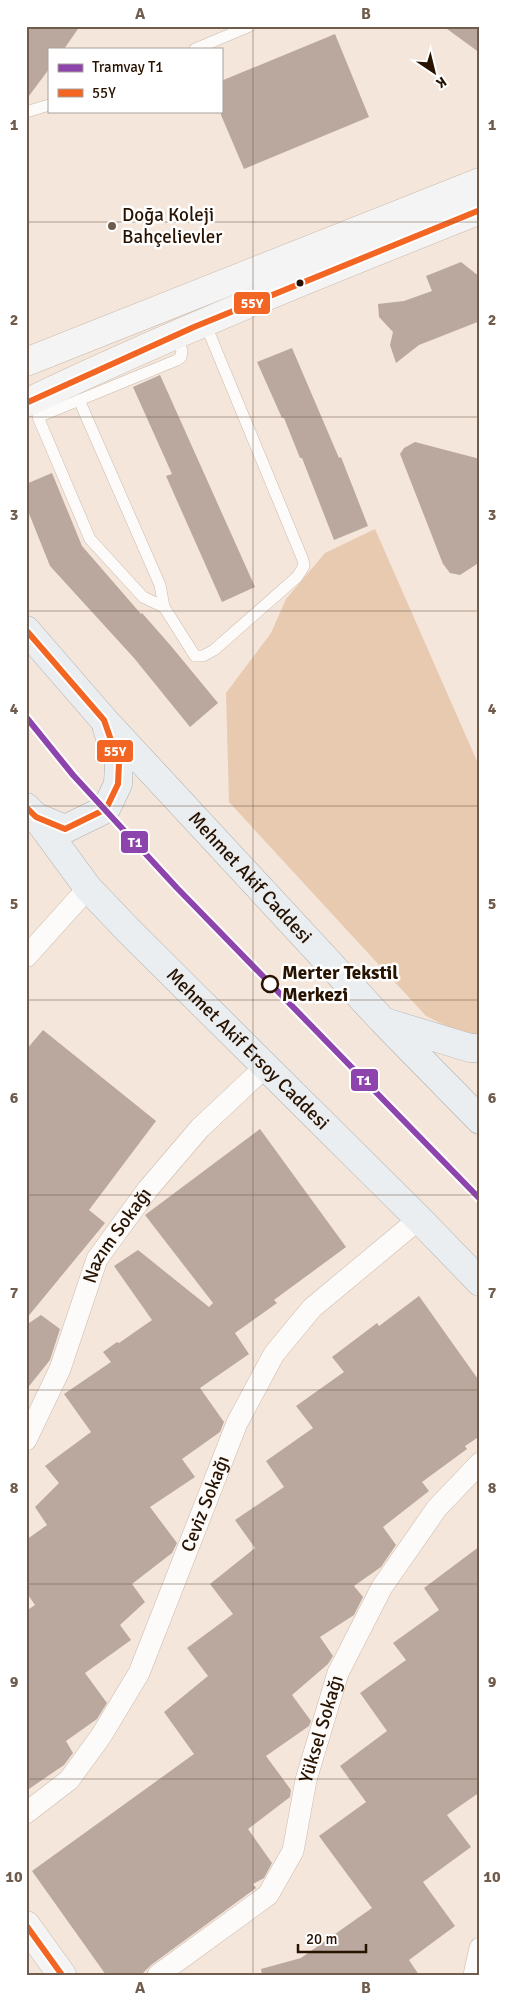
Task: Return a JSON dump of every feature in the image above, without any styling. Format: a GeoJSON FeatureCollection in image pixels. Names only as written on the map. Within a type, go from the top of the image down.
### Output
{"type":"FeatureCollection","features":[{"type":"Feature","properties":{"kind":"main road","name":"Mehmet Akif Caddesi"},"geometry":{"type":"LineString","coordinates":[[26,630],[104,720],[384,1021],[480,1120]]}},
{"type":"Feature","properties":{"kind":"main road"},"geometry":{"type":"LineString","coordinates":[[31,812],[64,829],[106,809],[118,784],[119,762],[104,720]]}},
{"type":"Feature","properties":{"kind":"main road","name":"Mehmet Akif Ersoy Caddesi"},"geometry":{"type":"LineString","coordinates":[[31,812],[88,888],[264,1068],[419,1219],[480,1282]]}},
{"type":"Feature","properties":{"kind":"main road"},"geometry":{"type":"LineString","coordinates":[[384,1021],[470,1048],[480,1048]]}},
{"type":"Feature","properties":{"kind":"street"},"geometry":{"type":"LineString","coordinates":[[26,362],[480,182]]}},
{"type":"Feature","properties":{"kind":"street"},"geometry":{"type":"LineString","coordinates":[[26,403],[108,364],[204,323],[480,210]]}},
{"type":"Feature","properties":{"kind":"street"},"geometry":{"type":"LineString","coordinates":[[26,958],[88,888]]}},
{"type":"Feature","properties":{"kind":"street","name":"Nazım Sokağı"},"geometry":{"type":"LineString","coordinates":[[26,1440],[60,1369],[97,1259],[148,1189],[200,1128],[264,1068]]}},
{"type":"Feature","properties":{"kind":"street","name":"Ceviz Sokağı"},"geometry":{"type":"LineString","coordinates":[[26,1813],[70,1780],[101,1736],[138,1673],[237,1423],[274,1354],[312,1308],[419,1219]]}},
{"type":"Feature","properties":{"kind":"street","name":"Yüksel Sokağı"},"geometry":{"type":"LineString","coordinates":[[158,1975],[268,1895],[293,1851],[306,1780],[338,1673],[382,1587],[437,1508],[480,1463]]}},
{"type":"Feature","properties":{"kind":"street"},"geometry":{"type":"LineString","coordinates":[[26,1925],[62,1975]]}},
{"type":"Feature","properties":{"kind":"street"},"geometry":{"type":"LineString","coordinates":[[474,1975],[480,1948]]}},
{"type":"Feature","properties":{"kind":"lane"},"geometry":{"type":"LineString","coordinates":[[197,48],[250,26]]}},
{"type":"Feature","properties":{"kind":"lane"},"geometry":{"type":"LineString","coordinates":[[26,112],[48,106]]}},
{"type":"Feature","properties":{"kind":"lane"},"geometry":{"type":"LineString","coordinates":[[79,400],[160,585],[164,607],[195,656],[203,656],[214,650],[297,577],[304,566],[204,323]]}},
{"type":"Feature","properties":{"kind":"lane"},"geometry":{"type":"LineString","coordinates":[[164,607],[142,597],[90,539],[38,417],[177,360],[182,357],[182,351],[176,335]]}},
{"type":"Feature","properties":{"kind":"shaded area"},"geometry":{"type":"Polygon","coordinates":[[[375,529],[480,768],[480,1034],[460,1033],[426,1016],[229,802],[226,693],[271,633],[286,599],[325,553],[375,529]]]}},
{"type":"Feature","properties":{"kind":"building"},"geometry":{"type":"Polygon","coordinates":[[[26,26],[80,26],[65,48],[48,48],[48,70],[26,100],[26,26]]]}},
{"type":"Feature","properties":{"kind":"building"},"geometry":{"type":"Polygon","coordinates":[[[443,26],[480,26],[480,53],[443,26]]]}},
{"type":"Feature","properties":{"kind":"building"},"geometry":{"type":"Polygon","coordinates":[[[335,34],[369,117],[244,169],[221,115],[222,81],[335,34]]]}},
{"type":"Feature","properties":{"kind":"building"},"geometry":{"type":"Polygon","coordinates":[[[461,262],[480,277],[480,321],[419,345],[396,363],[390,345],[393,332],[379,317],[378,304],[404,301],[432,291],[426,276],[461,262]]]}},
{"type":"Feature","properties":{"kind":"building"},"geometry":{"type":"Polygon","coordinates":[[[292,348],[339,458],[341,457],[368,526],[334,540],[302,458],[300,458],[284,418],[282,418],[257,362],[292,348]]]}},
{"type":"Feature","properties":{"kind":"building"},"geometry":{"type":"Polygon","coordinates":[[[160,375],[255,587],[222,602],[166,476],[172,474],[133,387],[160,375]]]}},
{"type":"Feature","properties":{"kind":"building"},"geometry":{"type":"Polygon","coordinates":[[[415,442],[480,459],[480,562],[460,575],[450,573],[443,564],[400,454],[404,448],[415,442]]]}},
{"type":"Feature","properties":{"kind":"building"},"geometry":{"type":"Polygon","coordinates":[[[52,473],[82,546],[171,646],[218,703],[190,727],[134,658],[50,566],[26,506],[26,484],[52,473]]]}},
{"type":"Feature","properties":{"kind":"building"},"geometry":{"type":"Polygon","coordinates":[[[43,1030],[156,1121],[89,1210],[105,1223],[26,1319],[26,1050],[43,1030]]]}},
{"type":"Feature","properties":{"kind":"building"},"geometry":{"type":"Polygon","coordinates":[[[260,1129],[346,1247],[274,1300],[277,1303],[235,1333],[249,1354],[200,1388],[224,1422],[220,1432],[182,1459],[195,1477],[150,1507],[177,1543],[172,1553],[132,1584],[145,1602],[120,1625],[131,1640],[85,1673],[107,1703],[97,1719],[66,1741],[73,1753],[64,1765],[26,1791],[26,1611],[35,1605],[26,1592],[26,1540],[47,1525],[35,1507],[59,1483],[45,1466],[91,1432],[64,1394],[111,1362],[103,1352],[152,1320],[114,1266],[138,1250],[209,1307],[213,1303],[145,1215],[260,1129]]]}},
{"type":"Feature","properties":{"kind":"building"},"geometry":{"type":"Polygon","coordinates":[[[419,1296],[480,1382],[480,1436],[465,1446],[467,1449],[422,1482],[429,1491],[383,1527],[396,1545],[381,1567],[354,1586],[363,1597],[354,1615],[320,1637],[333,1656],[328,1664],[292,1695],[311,1721],[309,1726],[266,1756],[291,1790],[290,1797],[248,1829],[272,1863],[264,1878],[253,1884],[256,1888],[151,1965],[141,1975],[106,1975],[32,1871],[194,1754],[164,1712],[208,1676],[187,1648],[233,1614],[210,1584],[255,1548],[235,1520],[284,1487],[266,1461],[313,1428],[296,1406],[344,1372],[332,1357],[377,1323],[379,1326],[419,1296]]]}},
{"type":"Feature","properties":{"kind":"building"},"geometry":{"type":"Polygon","coordinates":[[[41,1315],[60,1329],[50,1360],[26,1390],[26,1325],[41,1315]]]}},
{"type":"Feature","properties":{"kind":"building"},"geometry":{"type":"Polygon","coordinates":[[[480,1546],[480,1792],[447,1815],[471,1847],[423,1882],[455,1926],[409,1960],[419,1975],[262,1975],[261,1969],[301,1958],[372,1908],[319,1836],[366,1802],[340,1766],[387,1731],[360,1693],[406,1660],[393,1643],[439,1610],[424,1588],[480,1546]]]}},
{"type":"Feature","properties":{"kind":"tram line","name":"T1"},"geometry":{"type":"LineString","coordinates":[[26,717],[73,775],[177,888],[480,1199]]}},
{"type":"Feature","properties":{"kind":"transit line","name":"55Y"},"geometry":{"type":"LineString","coordinates":[[26,403],[194,327],[480,210]]}},
{"type":"Feature","properties":{"kind":"transit line","name":"55Y"},"geometry":{"type":"LineString","coordinates":[[26,630],[104,720],[119,763],[118,784],[106,809],[65,829],[36,817],[26,807]]}},
{"type":"Feature","properties":{"kind":"transit line","name":"55Y"},"geometry":{"type":"LineString","coordinates":[[26,1925],[62,1975]]}},
{"type":"Feature","properties":{"kind":"place","name":"Doğa Koleji Bahçelievler"},"geometry":{"type":"Point","coordinates":[112,226]}},
{"type":"Feature","properties":{"kind":"place","name":"Merter Tekstil Merkezi"},"geometry":{"type":"Point","coordinates":[270,984]}}]}
